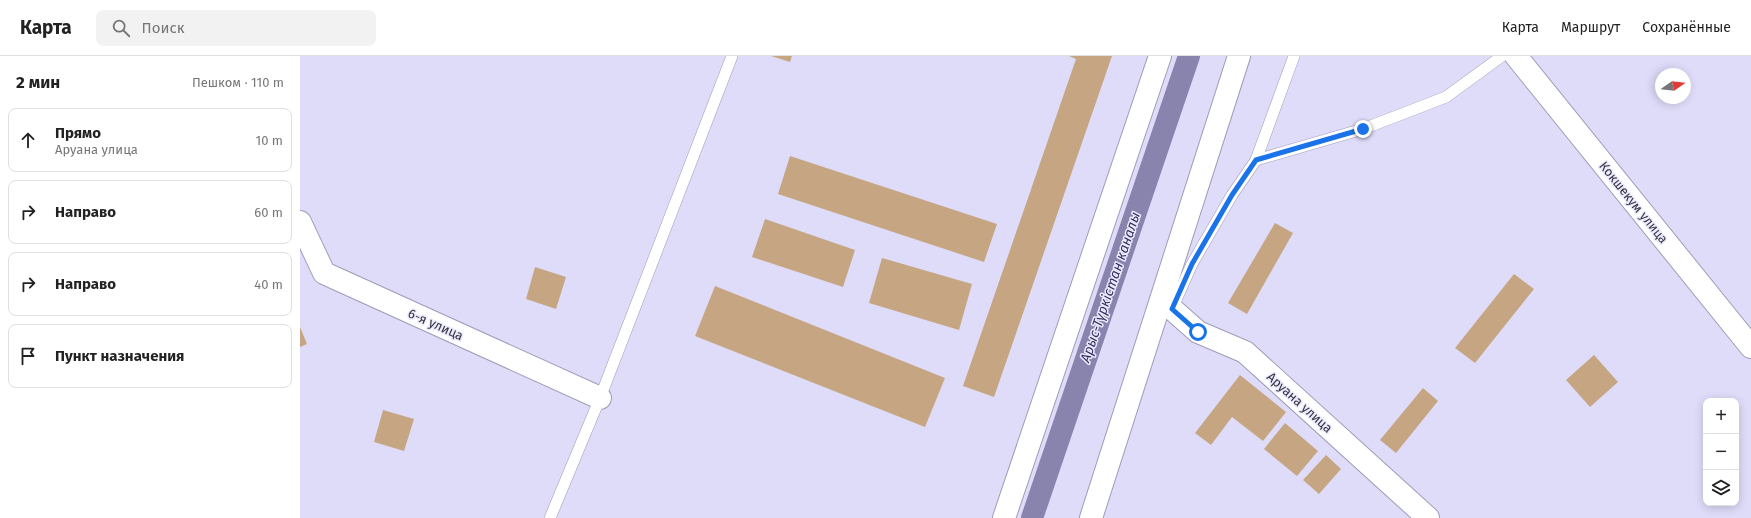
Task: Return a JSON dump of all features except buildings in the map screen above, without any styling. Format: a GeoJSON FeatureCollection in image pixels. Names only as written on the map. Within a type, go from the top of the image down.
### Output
{"type":"FeatureCollection","features":[{"type":"Feature","properties":{"kind":"street"},"geometry":{"type":"LineString","coordinates":[[1004,518],[1160,56]]}},
{"type":"Feature","properties":{"kind":"street"},"geometry":{"type":"LineString","coordinates":[[1091,518],[1167,306],[1239,56]]}},
{"type":"Feature","properties":{"kind":"street","name":"Кокшекум улица"},"geometry":{"type":"LineString","coordinates":[[1516,56],[1751,347]]}},
{"type":"Feature","properties":{"kind":"street","name":"6-я улица"},"geometry":{"type":"LineString","coordinates":[[300,222],[324,273],[600,398]]}},
{"type":"Feature","properties":{"kind":"street","name":"Аруана улица"},"geometry":{"type":"LineString","coordinates":[[1167,306],[1198,332],[1245,352],[1428,518]]}},
{"type":"Feature","properties":{"kind":"lane"},"geometry":{"type":"LineString","coordinates":[[550,518],[600,398],[732,56]]}},
{"type":"Feature","properties":{"kind":"lane"},"geometry":{"type":"LineString","coordinates":[[1167,306],[1232,195],[1256,160],[1294,56]]}},
{"type":"Feature","properties":{"kind":"lane"},"geometry":{"type":"LineString","coordinates":[[1256,160],[1363,129],[1446,98],[1502,56]]}},
{"type":"Feature","properties":{"kind":"waterway","name":"Арыс-Түркістан каналы"},"geometry":{"type":"LineString","coordinates":[[1032,518],[1189,56]]}},
{"type":"Feature","properties":{"kind":"route"},"geometry":{"type":"LineString","coordinates":[[1198,332],[1172,309],[1192,264],[1232,195],[1256,160],[1363,129]]}}]}
